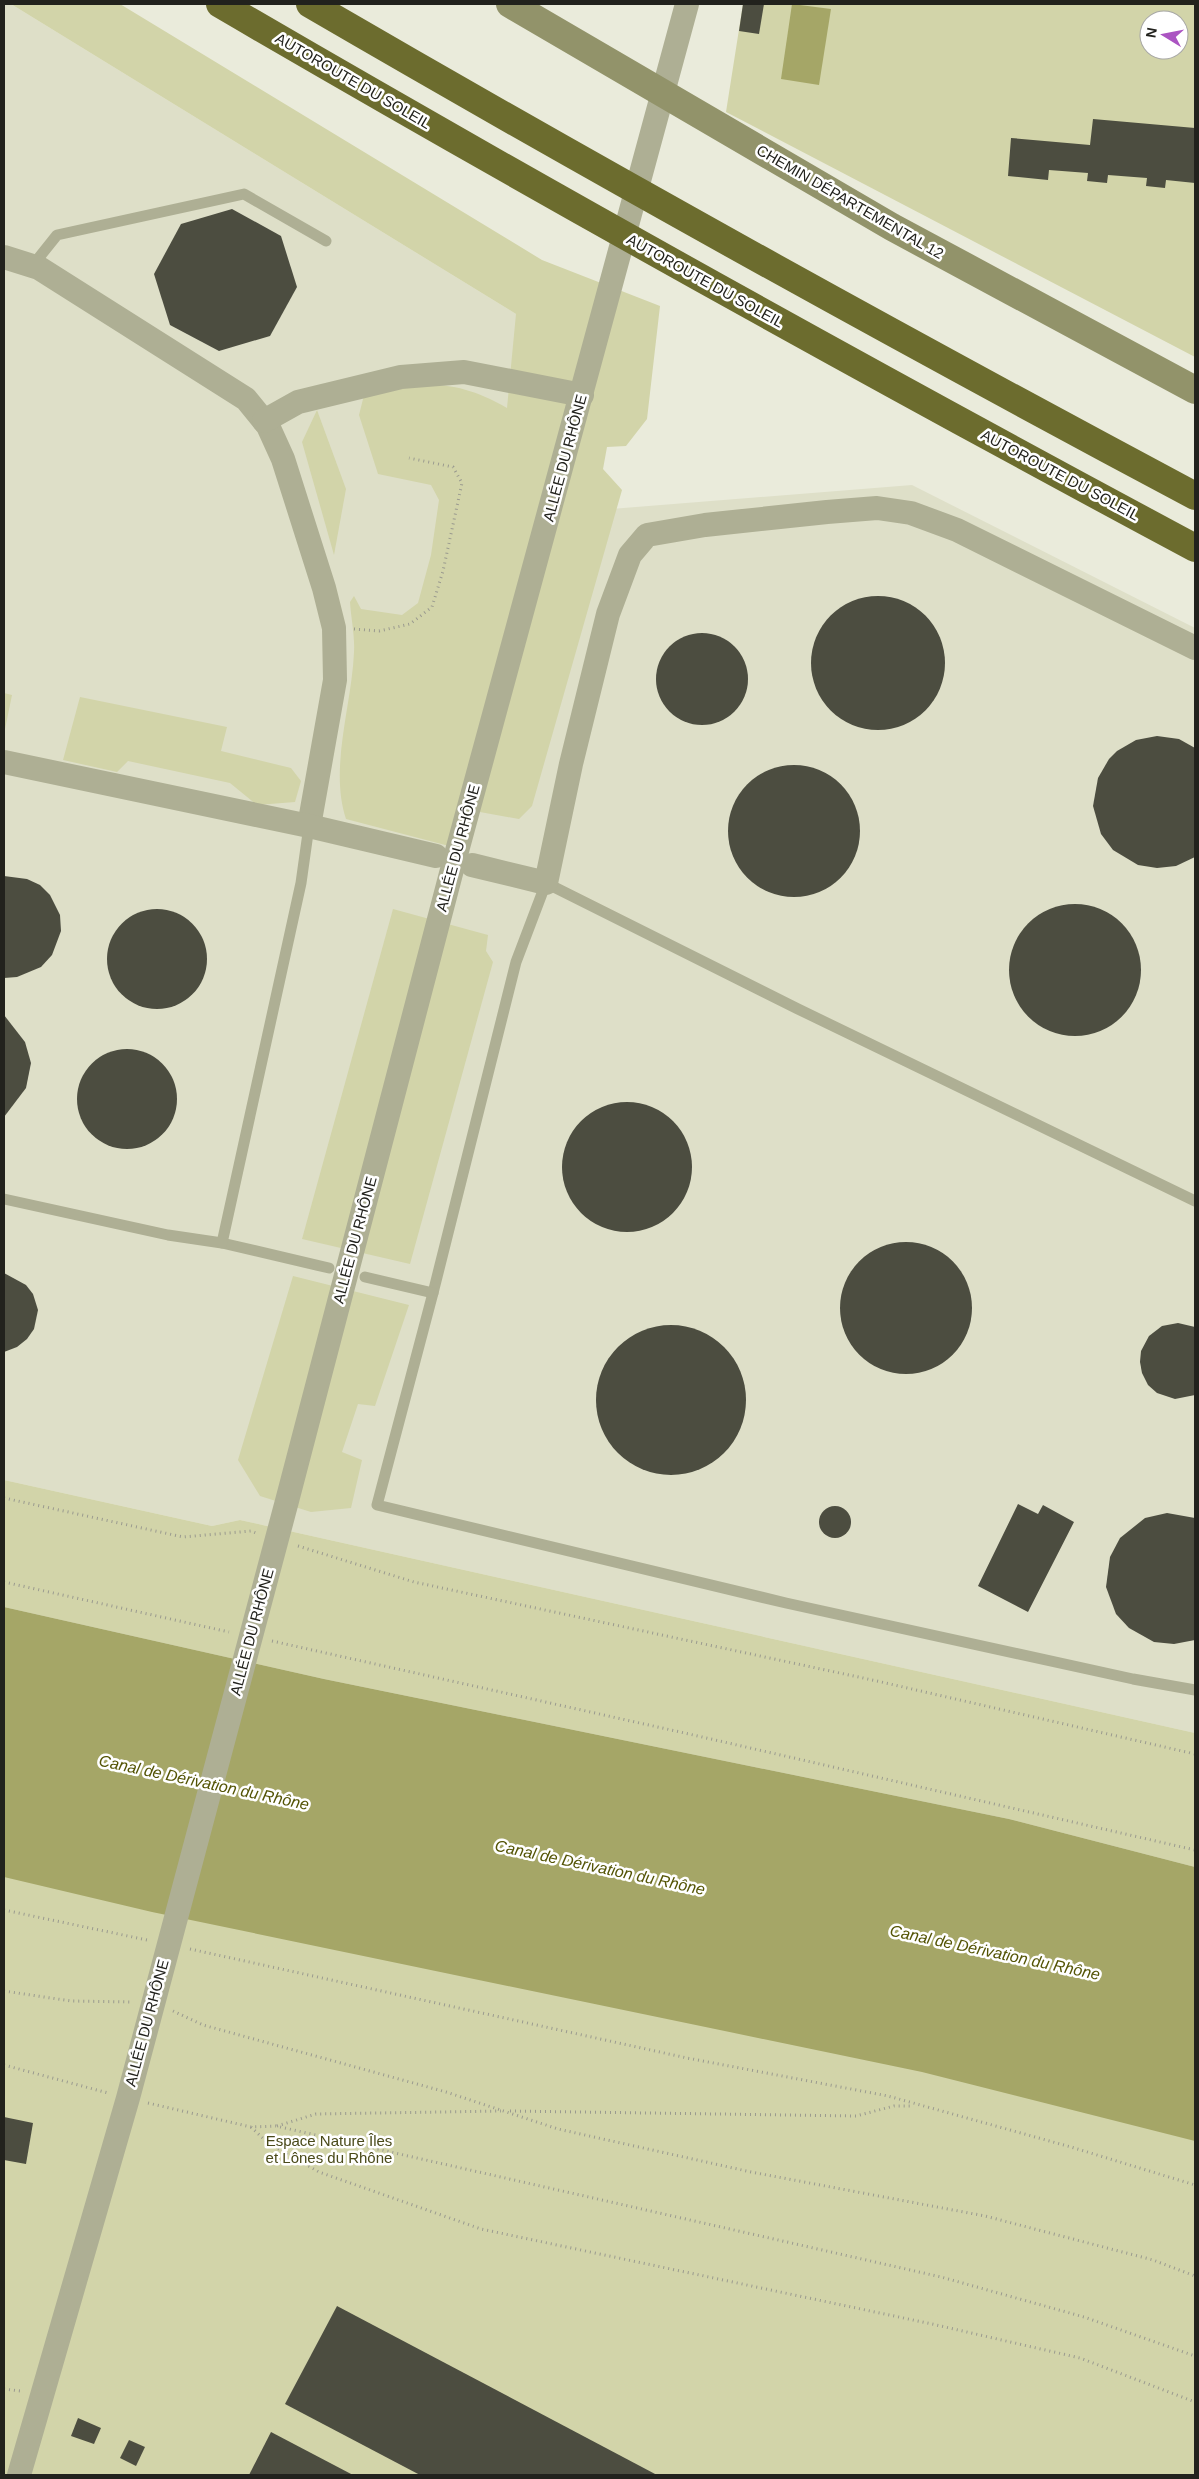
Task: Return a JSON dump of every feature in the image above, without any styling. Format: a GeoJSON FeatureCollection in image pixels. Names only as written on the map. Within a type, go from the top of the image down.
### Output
{"type":"FeatureCollection","features":[{"type":"Feature","properties":{"kind":"highway","name":"AUTOROUTE DU SOLEIL"},"geometry":{"type":"LineString","coordinates":[[220,4],[477,153],[809,340],[1195,548]]}},
{"type":"Feature","properties":{"kind":"highway"},"geometry":{"type":"LineString","coordinates":[[310,4],[590,165],[1195,496]]}},
{"type":"Feature","properties":{"kind":"main road","name":"CHEMIN DÉPARTEMENTAL 12"},"geometry":{"type":"LineString","coordinates":[[510,4],[892,228],[1195,390]]}},
{"type":"Feature","properties":{"kind":"street","name":"ALLÉE DU RHÔNE"},"geometry":{"type":"LineString","coordinates":[[19,2475],[128,2098],[287,1501],[456,853],[610,293],[687,4]]}},
{"type":"Feature","properties":{"kind":"street"},"geometry":{"type":"LineString","coordinates":[[4,257],[33,266],[246,399],[264,421],[283,459],[324,588],[334,628],[335,680],[309,826]]}},
{"type":"Feature","properties":{"kind":"street"},"geometry":{"type":"LineString","coordinates":[[264,421],[298,402],[410,376],[464,372],[582,395]]}},
{"type":"Feature","properties":{"kind":"street"},"geometry":{"type":"LineString","coordinates":[[472,865],[546,883],[571,764],[608,614],[630,555],[647,534],[705,525],[877,508],[911,513],[957,530],[1195,648]]}},
{"type":"Feature","properties":{"kind":"street"},"geometry":{"type":"LineString","coordinates":[[4,762],[309,826],[436,856]]}},
{"type":"Feature","properties":{"kind":"lane"},"geometry":{"type":"LineString","coordinates":[[33,266],[57,235],[244,194],[326,241]]}},
{"type":"Feature","properties":{"kind":"lane"},"geometry":{"type":"LineString","coordinates":[[222,1244],[301,884],[309,826]]}},
{"type":"Feature","properties":{"kind":"lane"},"geometry":{"type":"LineString","coordinates":[[1195,1201],[807,1014],[546,883],[516,962],[377,1505],[786,1603],[1133,1679],[1195,1690]]}},
{"type":"Feature","properties":{"kind":"lane"},"geometry":{"type":"LineString","coordinates":[[4,1199],[329,1268]]}},
{"type":"Feature","properties":{"kind":"lane"},"geometry":{"type":"LineString","coordinates":[[365,1277],[433,1292]]}},
{"type":"Feature","properties":{"kind":"path"},"geometry":{"type":"LineString","coordinates":[[334,628],[378,631],[410,624],[432,607],[443,571],[462,483],[453,467],[410,458]]}},
{"type":"Feature","properties":{"kind":"path"},"geometry":{"type":"LineString","coordinates":[[4,1498],[183,1537],[251,1532],[260,1534]]}},
{"type":"Feature","properties":{"kind":"path"},"geometry":{"type":"LineString","coordinates":[[288,1544],[414,1582],[876,1681],[1195,1754]]}},
{"type":"Feature","properties":{"kind":"path"},"geometry":{"type":"LineString","coordinates":[[4,1582],[237,1634]]}},
{"type":"Feature","properties":{"kind":"path"},"geometry":{"type":"LineString","coordinates":[[266,1640],[689,1734],[1195,1850]]}},
{"type":"Feature","properties":{"kind":"path"},"geometry":{"type":"LineString","coordinates":[[4,1910],[156,1942]]}},
{"type":"Feature","properties":{"kind":"path"},"geometry":{"type":"LineString","coordinates":[[185,1948],[687,2058],[888,2096],[915,2106],[1071,2147],[1195,2185]]}},
{"type":"Feature","properties":{"kind":"path"},"geometry":{"type":"LineString","coordinates":[[4,1991],[71,2001],[137,2003]]}},
{"type":"Feature","properties":{"kind":"path"},"geometry":{"type":"LineString","coordinates":[[171,2010],[203,2025],[308,2056],[446,2092],[558,2129],[751,2172],[985,2216],[1153,2260],[1195,2276]]}},
{"type":"Feature","properties":{"kind":"path"},"geometry":{"type":"LineString","coordinates":[[4,2065],[128,2098],[251,2127],[276,2126],[316,2114],[506,2111],[856,2116],[894,2106],[915,2106]]}},
{"type":"Feature","properties":{"kind":"path"},"geometry":{"type":"LineString","coordinates":[[276,2126],[941,2277],[1084,2317],[1195,2356]]}},
{"type":"Feature","properties":{"kind":"path"},"geometry":{"type":"LineString","coordinates":[[251,2127],[268,2143],[319,2172],[481,2229],[923,2322],[1080,2358],[1195,2402]]}},
{"type":"Feature","properties":{"kind":"shaded area"},"geometry":{"type":"Polygon","coordinates":[[[4,4],[11,4],[516,314],[611,509],[912,485],[1195,628],[1195,1733],[240,1520],[212,1526],[4,1480],[4,4]]]}},
{"type":"Feature","properties":{"kind":"green space"},"geometry":{"type":"Polygon","coordinates":[[[11,4],[120,4],[542,260],[660,306],[647,419],[626,446],[607,447],[603,469],[622,490],[532,806],[519,819],[458,808],[449,846],[346,819],[341,799],[340,779],[343,736],[354,652],[350,602],[354,596],[361,609],[402,615],[418,603],[431,555],[439,500],[431,485],[378,474],[359,415],[365,391],[404,386],[438,385],[471,391],[507,408],[516,314],[11,4]]]}},
{"type":"Feature","properties":{"kind":"green space"},"geometry":{"type":"Polygon","coordinates":[[[743,4],[1195,4],[1195,357],[726,112],[743,4]]]}},
{"type":"Feature","properties":{"kind":"green space"},"geometry":{"type":"Polygon","coordinates":[[[317,410],[346,489],[334,555],[302,442],[317,410]]]}},
{"type":"Feature","properties":{"kind":"green space"},"geometry":{"type":"Polygon","coordinates":[[[4,693],[12,695],[4,734],[4,693]]]}},
{"type":"Feature","properties":{"kind":"green space"},"geometry":{"type":"Polygon","coordinates":[[[80,697],[227,727],[221,751],[291,768],[301,781],[295,802],[257,805],[230,783],[128,761],[117,772],[63,760],[80,697]]]}},
{"type":"Feature","properties":{"kind":"green space"},"geometry":{"type":"Polygon","coordinates":[[[393,909],[488,935],[486,951],[493,962],[410,1264],[302,1239],[393,909]]]}},
{"type":"Feature","properties":{"kind":"green space"},"geometry":{"type":"Polygon","coordinates":[[[293,1276],[409,1305],[375,1406],[358,1404],[342,1452],[362,1460],[351,1508],[311,1512],[260,1496],[238,1460],[293,1276]]]}},
{"type":"Feature","properties":{"kind":"green space"},"geometry":{"type":"Polygon","coordinates":[[[4,1480],[212,1526],[240,1520],[1195,1733],[1195,1867],[1009,1819],[324,1679],[4,1607],[4,1480]]]}},
{"type":"Feature","properties":{"kind":"green space","name":"Espace Nature Îles et Lônes du Rhône"},"geometry":{"type":"Polygon","coordinates":[[[4,1745],[1195,2012],[1195,2475],[4,2475],[4,1745]]]}},
{"type":"Feature","properties":{"kind":"water"},"geometry":{"type":"Polygon","coordinates":[[[792,4],[831,9],[819,85],[781,79],[792,4]]]}},
{"type":"Feature","properties":{"kind":"water","name":"Canal de Dérivation du Rhône"},"geometry":{"type":"Polygon","coordinates":[[[4,1607],[324,1679],[1009,1819],[1195,1867],[1195,2141],[922,2072],[152,1912],[4,1877],[4,1607]]]}},
{"type":"Feature","properties":{"kind":"building"},"geometry":{"type":"Polygon","coordinates":[[[743,4],[764,4],[759,34],[739,31],[743,4]]]}},
{"type":"Feature","properties":{"kind":"building"},"geometry":{"type":"Polygon","coordinates":[[[1093,119],[1195,128],[1195,183],[1166,180],[1165,188],[1146,186],[1147,178],[1108,175],[1107,183],[1087,181],[1088,173],[1049,170],[1048,180],[1008,176],[1011,138],[1090,145],[1093,119]]]}},
{"type":"Feature","properties":{"kind":"building"},"geometry":{"type":"Polygon","coordinates":[[[232,209],[281,236],[297,287],[270,336],[219,351],[170,325],[154,274],[181,224],[232,209]]]}},
{"type":"Feature","properties":{"kind":"building"},"geometry":{"type":"Polygon","coordinates":[[[878,596],[904,601],[925,616],[940,637],[945,663],[940,689],[925,710],[904,725],[878,730],[852,725],[831,710],[816,689],[811,663],[816,637],[831,616],[852,601],[878,596]]]}},
{"type":"Feature","properties":{"kind":"building"},"geometry":{"type":"Polygon","coordinates":[[[702,633],[719,637],[734,647],[744,662],[748,679],[744,696],[734,711],[719,721],[702,725],[685,721],[670,711],[660,696],[656,679],[660,662],[670,647],[685,637],[702,633]]]}},
{"type":"Feature","properties":{"kind":"building"},"geometry":{"type":"Polygon","coordinates":[[[1157,736],[1179,739],[1195,748],[1195,857],[1176,866],[1157,868],[1138,865],[1113,850],[1101,834],[1093,806],[1098,778],[1109,759],[1117,751],[1136,740],[1157,736]]]}},
{"type":"Feature","properties":{"kind":"building"},"geometry":{"type":"Polygon","coordinates":[[[794,765],[807,766],[819,770],[841,784],[855,806],[859,818],[859,844],[855,856],[841,878],[819,892],[807,896],[794,897],[781,896],[769,892],[747,878],[733,856],[729,844],[728,831],[729,818],[733,806],[747,784],[769,770],[781,766],[794,765]]]}},
{"type":"Feature","properties":{"kind":"building"},"geometry":{"type":"Polygon","coordinates":[[[4,876],[27,879],[40,885],[50,895],[60,915],[61,931],[52,955],[41,967],[17,977],[4,978],[4,876]]]}},
{"type":"Feature","properties":{"kind":"building"},"geometry":{"type":"Polygon","coordinates":[[[1075,904],[1088,905],[1100,909],[1122,923],[1136,945],[1140,957],[1140,983],[1136,995],[1122,1017],[1100,1031],[1088,1035],[1075,1036],[1062,1035],[1050,1031],[1028,1017],[1014,995],[1010,983],[1009,970],[1010,957],[1014,945],[1028,923],[1050,909],[1062,905],[1075,904]]]}},
{"type":"Feature","properties":{"kind":"building"},"geometry":{"type":"Polygon","coordinates":[[[157,909],[167,910],[185,917],[199,931],[206,949],[206,969],[199,987],[185,1001],[167,1008],[157,1009],[147,1008],[129,1001],[115,987],[108,969],[107,959],[108,949],[115,931],[129,917],[147,910],[157,909]]]}},
{"type":"Feature","properties":{"kind":"building"},"geometry":{"type":"Polygon","coordinates":[[[4,1015],[25,1042],[31,1063],[26,1088],[4,1117],[4,1015]]]}},
{"type":"Feature","properties":{"kind":"building"},"geometry":{"type":"Polygon","coordinates":[[[127,1049],[146,1053],[162,1064],[173,1080],[177,1099],[173,1118],[162,1134],[146,1145],[127,1149],[108,1145],[92,1134],[81,1118],[77,1099],[81,1080],[92,1064],[108,1053],[127,1049]]]}},
{"type":"Feature","properties":{"kind":"building"},"geometry":{"type":"Polygon","coordinates":[[[627,1102],[640,1103],[652,1107],[673,1121],[687,1142],[691,1154],[691,1180],[687,1192],[673,1213],[652,1227],[640,1231],[627,1232],[614,1231],[602,1227],[581,1213],[567,1192],[563,1180],[562,1167],[563,1154],[567,1142],[581,1121],[602,1107],[614,1103],[627,1102]]]}},
{"type":"Feature","properties":{"kind":"building"},"geometry":{"type":"Polygon","coordinates":[[[906,1242],[931,1247],[942,1253],[952,1262],[961,1272],[967,1283],[972,1308],[967,1333],[961,1344],[952,1354],[942,1363],[931,1369],[906,1374],[881,1369],[870,1363],[860,1354],[851,1344],[845,1333],[840,1308],[845,1283],[851,1272],[860,1262],[870,1253],[881,1247],[906,1242]]]}},
{"type":"Feature","properties":{"kind":"building"},"geometry":{"type":"Polygon","coordinates":[[[4,1273],[26,1285],[33,1294],[38,1310],[34,1329],[27,1339],[17,1347],[4,1352],[4,1273]]]}},
{"type":"Feature","properties":{"kind":"building"},"geometry":{"type":"Polygon","coordinates":[[[1178,1323],[1195,1327],[1195,1395],[1175,1399],[1157,1393],[1148,1385],[1142,1373],[1140,1362],[1141,1351],[1149,1336],[1162,1326],[1178,1323]]]}},
{"type":"Feature","properties":{"kind":"building"},"geometry":{"type":"Polygon","coordinates":[[[671,1325],[700,1331],[724,1347],[740,1371],[746,1400],[740,1429],[724,1453],[700,1469],[671,1475],[642,1469],[618,1453],[602,1429],[596,1400],[602,1371],[618,1347],[642,1331],[671,1325]]]}},
{"type":"Feature","properties":{"kind":"building"},"geometry":{"type":"Polygon","coordinates":[[[1018,1504],[1038,1514],[1043,1505],[1074,1522],[1028,1612],[978,1586],[1018,1504]]]}},
{"type":"Feature","properties":{"kind":"building"},"geometry":{"type":"Polygon","coordinates":[[[835,1506],[846,1511],[851,1522],[846,1533],[835,1538],[824,1533],[819,1522],[824,1511],[835,1506]]]}},
{"type":"Feature","properties":{"kind":"building"},"geometry":{"type":"Polygon","coordinates":[[[1167,1513],[1195,1518],[1195,1640],[1174,1644],[1154,1642],[1129,1628],[1116,1614],[1106,1587],[1110,1557],[1120,1538],[1145,1518],[1167,1513]]]}},
{"type":"Feature","properties":{"kind":"building"},"geometry":{"type":"Polygon","coordinates":[[[4,2117],[33,2123],[26,2164],[4,2160],[4,2117]]]}},
{"type":"Feature","properties":{"kind":"building"},"geometry":{"type":"Polygon","coordinates":[[[337,2306],[657,2475],[420,2475],[285,2404],[337,2306]]]}},
{"type":"Feature","properties":{"kind":"building"},"geometry":{"type":"Polygon","coordinates":[[[78,2418],[101,2428],[94,2444],[71,2436],[78,2418]]]}},
{"type":"Feature","properties":{"kind":"building"},"geometry":{"type":"Polygon","coordinates":[[[271,2432],[353,2475],[249,2475],[271,2432]]]}},
{"type":"Feature","properties":{"kind":"building"},"geometry":{"type":"Polygon","coordinates":[[[129,2440],[145,2447],[136,2466],[120,2458],[129,2440]]]}}]}
